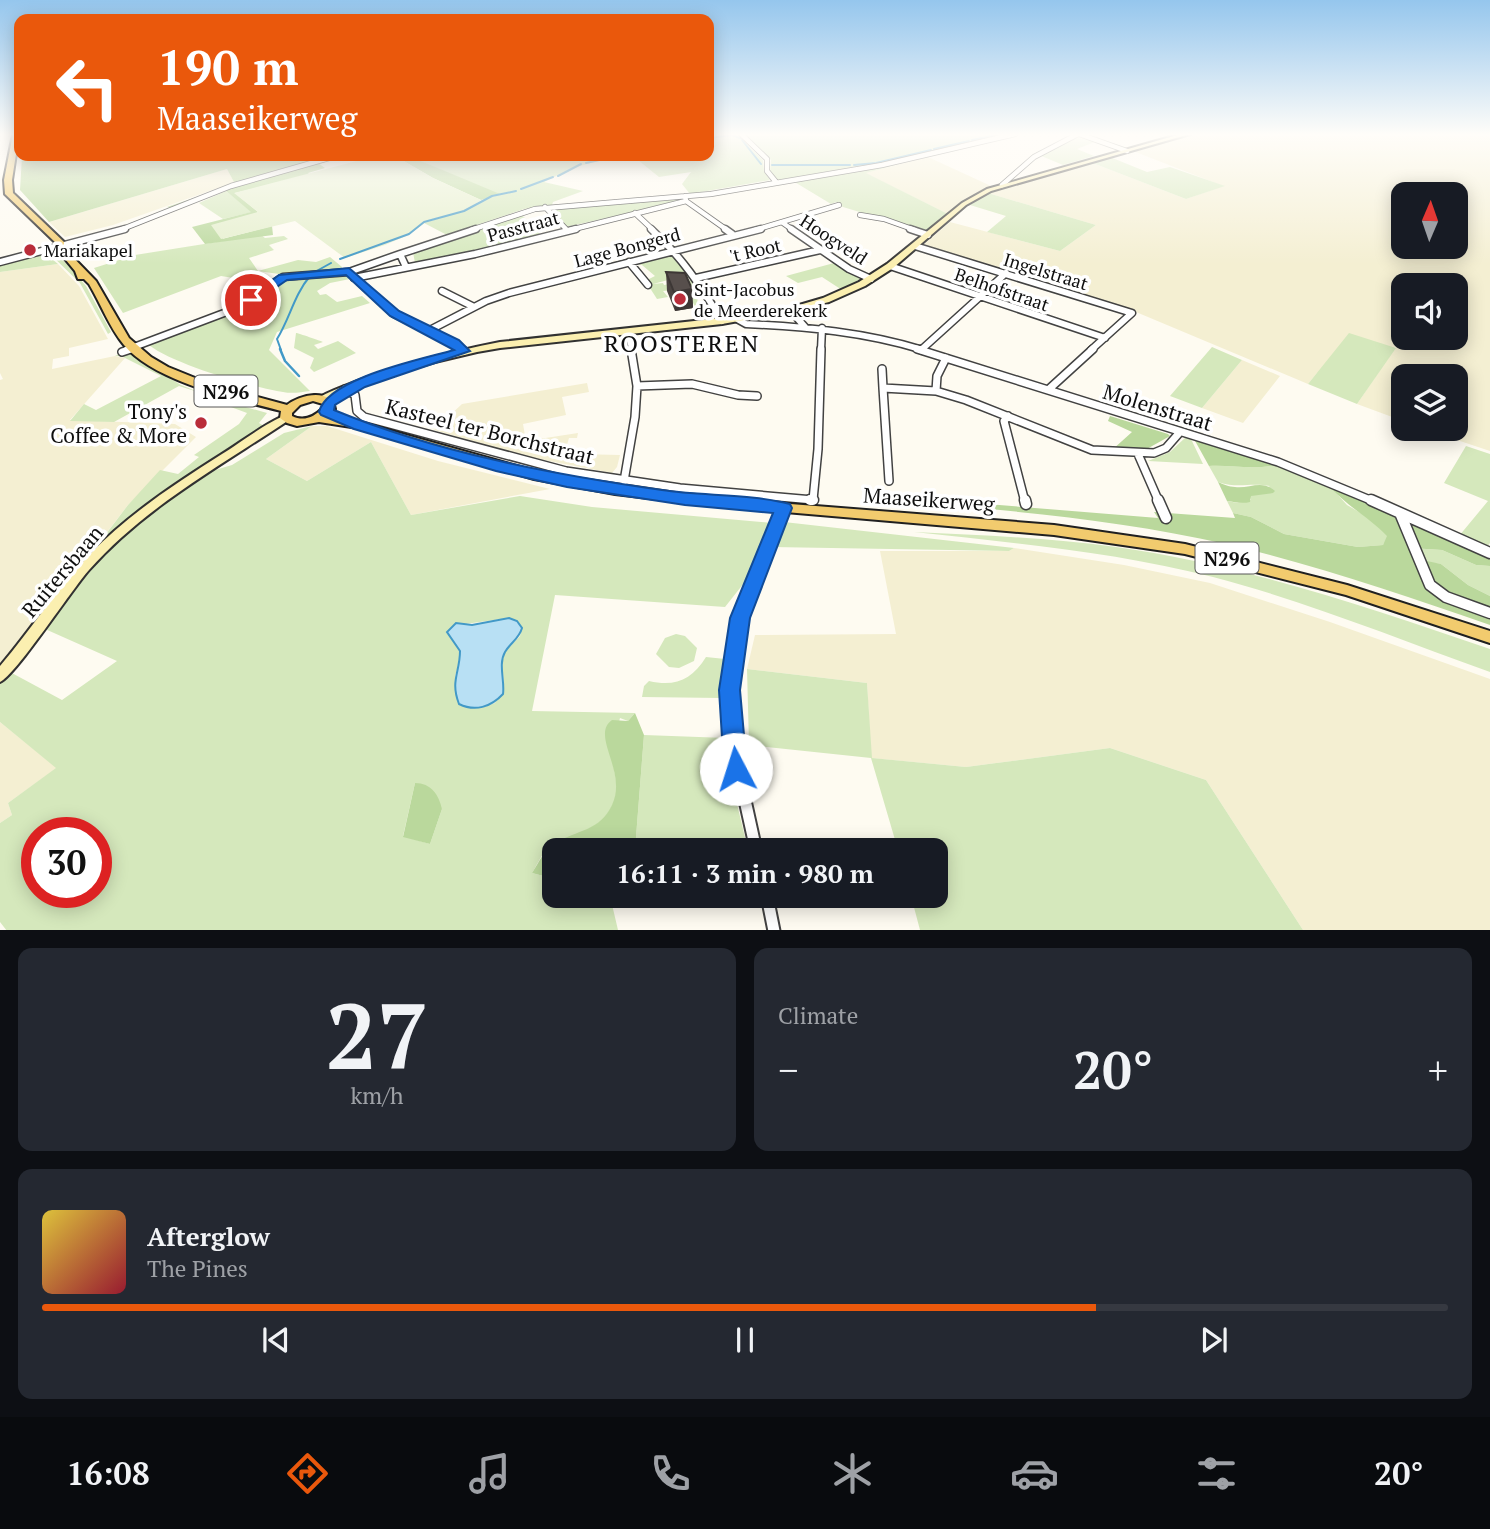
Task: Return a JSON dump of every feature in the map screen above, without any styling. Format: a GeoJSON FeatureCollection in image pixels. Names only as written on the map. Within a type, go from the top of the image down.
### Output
{"type":"FeatureCollection","features":[{"type":"Feature","properties":{"kind":"main road","name":"N296"},"geometry":{"type":"LineString","coordinates":[[10,177],[8,190],[14,201],[44,230],[51,243],[60,248],[87,284],[95,288],[127,350],[181,376],[291,413],[324,408]]}},
{"type":"Feature","properties":{"kind":"main road","name":"N296"},"geometry":{"type":"LineString","coordinates":[[291,413],[309,399],[324,408]]}},
{"type":"Feature","properties":{"kind":"main road","name":"Maaseikerweg"},"geometry":{"type":"LineString","coordinates":[[324,408],[359,425],[502,467],[567,482],[685,499],[1054,530],[1156,543],[1296,575],[1490,637]]}},
{"type":"Feature","properties":{"kind":"street"},"geometry":{"type":"LineString","coordinates":[[0,262],[60,248],[147,221],[235,185],[261,177]]}},
{"type":"Feature","properties":{"kind":"street"},"geometry":{"type":"LineString","coordinates":[[772,177],[776,182]]}},
{"type":"Feature","properties":{"kind":"street","name":"Passtraat"},"geometry":{"type":"LineString","coordinates":[[355,278],[475,254],[686,199],[803,177]]}},
{"type":"Feature","properties":{"kind":"street"},"geometry":{"type":"LineString","coordinates":[[1002,185],[1011,177]]}},
{"type":"Feature","properties":{"kind":"street"},"geometry":{"type":"LineString","coordinates":[[324,408],[347,390],[360,384],[407,366],[464,351],[737,319],[790,310],[844,294],[890,266],[964,204],[1002,185],[1030,177]]}},
{"type":"Feature","properties":{"kind":"street"},"geometry":{"type":"LineString","coordinates":[[127,350],[232,310],[284,277],[349,272],[518,213],[545,207],[686,199],[705,217],[715,220],[733,234]]}},
{"type":"Feature","properties":{"kind":"street","name":"Lage Bongerd"},"geometry":{"type":"LineString","coordinates":[[428,331],[474,307],[509,293],[783,223],[839,205]]}},
{"type":"Feature","properties":{"kind":"street"},"geometry":{"type":"LineString","coordinates":[[545,207],[566,229]]}},
{"type":"Feature","properties":{"kind":"street"},"geometry":{"type":"LineString","coordinates":[[635,214],[674,250],[696,278],[722,321]]}},
{"type":"Feature","properties":{"kind":"street"},"geometry":{"type":"LineString","coordinates":[[860,215],[884,219],[928,235]]}},
{"type":"Feature","properties":{"kind":"street","name":"Hoogveld"},"geometry":{"type":"LineString","coordinates":[[783,223],[849,270],[871,279]]}},
{"type":"Feature","properties":{"kind":"street","name":"Ingelstraat"},"geometry":{"type":"LineString","coordinates":[[915,246],[1132,313],[1105,338]]}},
{"type":"Feature","properties":{"kind":"street","name":"'t Root"},"geometry":{"type":"LineString","coordinates":[[696,278],[820,250]]}},
{"type":"Feature","properties":{"kind":"street"},"geometry":{"type":"LineString","coordinates":[[400,254],[406,267]]}},
{"type":"Feature","properties":{"kind":"street"},"geometry":{"type":"LineString","coordinates":[[629,262],[646,279],[648,285]]}},
{"type":"Feature","properties":{"kind":"street","name":"Belhofstraat"},"geometry":{"type":"LineString","coordinates":[[890,266],[1105,338]]}},
{"type":"Feature","properties":{"kind":"street"},"geometry":{"type":"LineString","coordinates":[[349,272],[394,314],[454,343],[464,351]]}},
{"type":"Feature","properties":{"kind":"street"},"geometry":{"type":"LineString","coordinates":[[921,350],[1006,272]]}},
{"type":"Feature","properties":{"kind":"street"},"geometry":{"type":"LineString","coordinates":[[442,291],[474,307]]}},
{"type":"Feature","properties":{"kind":"street"},"geometry":{"type":"LineString","coordinates":[[790,310],[804,327]]}},
{"type":"Feature","properties":{"kind":"street","name":"Molenstraat"},"geometry":{"type":"LineString","coordinates":[[737,319],[746,324],[822,328],[874,337],[921,350],[1278,461],[1490,553]]}},
{"type":"Feature","properties":{"kind":"street","name":"Kasteel ter Borchstraat"},"geometry":{"type":"LineString","coordinates":[[347,390],[356,397],[358,413],[364,417],[537,466],[624,481],[813,500],[818,449],[822,328]]}},
{"type":"Feature","properties":{"kind":"street"},"geometry":{"type":"LineString","coordinates":[[624,481],[635,417],[637,386],[629,332]]}},
{"type":"Feature","properties":{"kind":"street"},"geometry":{"type":"LineString","coordinates":[[1048,390],[1105,338]]}},
{"type":"Feature","properties":{"kind":"street"},"geometry":{"type":"LineString","coordinates":[[936,391],[937,376],[946,358]]}},
{"type":"Feature","properties":{"kind":"street"},"geometry":{"type":"LineString","coordinates":[[882,369],[889,481]]}},
{"type":"Feature","properties":{"kind":"street"},"geometry":{"type":"LineString","coordinates":[[637,386],[692,384],[738,395],[757,396]]}},
{"type":"Feature","properties":{"kind":"street"},"geometry":{"type":"LineString","coordinates":[[883,388],[936,391],[1008,416],[1081,447],[1138,454],[1161,451],[1180,432]]}},
{"type":"Feature","properties":{"kind":"street","name":"Ruitersbaan"},"geometry":{"type":"LineString","coordinates":[[0,676],[75,580],[121,532],[159,501],[232,455],[291,413]]}},
{"type":"Feature","properties":{"kind":"street"},"geometry":{"type":"LineString","coordinates":[[1008,416],[1004,421],[1026,504]]}},
{"type":"Feature","properties":{"kind":"street"},"geometry":{"type":"LineString","coordinates":[[1138,454],[1166,518]]}},
{"type":"Feature","properties":{"kind":"street"},"geometry":{"type":"LineString","coordinates":[[753,838],[736,769],[729,690],[740,618],[784,508]]}},
{"type":"Feature","properties":{"kind":"street"},"geometry":{"type":"LineString","coordinates":[[1400,513],[1430,585],[1446,597],[1490,613]]}},
{"type":"Feature","properties":{"kind":"street"},"geometry":{"type":"LineString","coordinates":[[769,908],[774,930]]}},
{"type":"Feature","properties":{"kind":"shaded area"},"geometry":{"type":"Polygon","coordinates":[[[199,177],[231,177],[235,184],[113,225],[65,237],[49,222],[199,177]]]}},
{"type":"Feature","properties":{"kind":"shaded area"},"geometry":{"type":"Polygon","coordinates":[[[874,177],[972,177],[991,186],[948,214],[874,177]]]}},
{"type":"Feature","properties":{"kind":"shaded area"},"geometry":{"type":"Polygon","coordinates":[[[1039,177],[1130,177],[1186,199],[1223,186],[1201,177],[1490,177],[1490,451],[1460,441],[1468,441],[1468,364],[1391,364],[1391,417],[1357,404],[1394,350],[1468,350],[1468,273],[1391,273],[1391,349],[1317,373],[1308,384],[1136,312],[1027,275],[922,246],[950,222],[1060,251],[1096,225],[988,193],[1039,177]]]}},
{"type":"Feature","properties":{"kind":"shaded area"},"geometry":{"type":"Polygon","coordinates":[[[58,264],[79,286],[108,339],[69,348],[69,356],[53,359],[52,369],[115,356],[125,358],[70,420],[175,424],[196,437],[128,505],[0,670],[0,380],[3,379],[0,373],[0,272],[58,264]]]}},
{"type":"Feature","properties":{"kind":"shaded area"},"geometry":{"type":"Polygon","coordinates":[[[1242,360],[1280,376],[1243,423],[1202,408],[1242,360]]]}},
{"type":"Feature","properties":{"kind":"shaded area"},"geometry":{"type":"Polygon","coordinates":[[[587,383],[589,392],[562,397],[566,415],[523,424],[526,441],[578,433],[577,438],[569,438],[566,448],[578,449],[577,454],[620,455],[617,467],[612,473],[528,457],[434,430],[462,404],[587,383]]]}},
{"type":"Feature","properties":{"kind":"shaded area"},"geometry":{"type":"Polygon","coordinates":[[[312,426],[327,426],[438,461],[550,489],[411,515],[371,442],[307,481],[266,459],[312,426]]]}},
{"type":"Feature","properties":{"kind":"shaded area"},"geometry":{"type":"Polygon","coordinates":[[[1014,548],[1124,565],[1210,583],[1490,679],[1490,930],[1303,930],[1206,780],[1110,748],[966,767],[871,758],[867,683],[747,669],[755,635],[896,634],[880,551],[1009,551],[1014,548]]]}},
{"type":"Feature","properties":{"kind":"shaded area"},"geometry":{"type":"Polygon","coordinates":[[[0,722],[57,768],[8,803],[12,815],[0,823],[0,722]]]}},
{"type":"Feature","properties":{"kind":"green space"},"geometry":{"type":"Polygon","coordinates":[[[21,177],[199,177],[49,222],[20,190],[21,177]]]}},
{"type":"Feature","properties":{"kind":"green space"},"geometry":{"type":"Polygon","coordinates":[[[231,177],[300,177],[235,193],[258,212],[222,239],[272,226],[273,235],[205,244],[192,227],[251,212],[226,191],[231,188],[176,210],[167,207],[235,184],[231,177]]]}},
{"type":"Feature","properties":{"kind":"green space"},"geometry":{"type":"Polygon","coordinates":[[[294,177],[432,177],[481,200],[467,210],[429,220],[408,235],[385,245],[345,258],[295,221],[221,239],[211,225],[258,212],[234,193],[294,177]]]}},
{"type":"Feature","properties":{"kind":"green space"},"geometry":{"type":"Polygon","coordinates":[[[458,177],[553,177],[544,182],[583,191],[553,202],[552,205],[524,209],[447,235],[424,223],[467,210],[482,200],[499,195],[458,177]]]}},
{"type":"Feature","properties":{"kind":"green space"},"geometry":{"type":"Polygon","coordinates":[[[460,177],[500,194],[481,200],[433,178],[460,177]]]}},
{"type":"Feature","properties":{"kind":"green space"},"geometry":{"type":"Polygon","coordinates":[[[687,177],[768,177],[770,180],[690,194],[682,184],[687,177]]]}},
{"type":"Feature","properties":{"kind":"green space"},"geometry":{"type":"Polygon","coordinates":[[[774,177],[796,177],[781,180],[774,177]]]}},
{"type":"Feature","properties":{"kind":"green space"},"geometry":{"type":"Polygon","coordinates":[[[811,177],[875,177],[948,214],[926,232],[843,207],[836,202],[831,204],[793,181],[811,177]]]}},
{"type":"Feature","properties":{"kind":"green space"},"geometry":{"type":"Polygon","coordinates":[[[1130,177],[1200,177],[1225,186],[1186,199],[1130,177]]]}},
{"type":"Feature","properties":{"kind":"green space"},"geometry":{"type":"Polygon","coordinates":[[[226,191],[252,212],[223,219],[199,203],[226,191]]]}},
{"type":"Feature","properties":{"kind":"green space"},"geometry":{"type":"Polygon","coordinates":[[[988,193],[1096,225],[1060,251],[987,232],[1006,216],[970,205],[988,193]]]}},
{"type":"Feature","properties":{"kind":"green space"},"geometry":{"type":"Polygon","coordinates":[[[681,198],[682,201],[566,227],[550,209],[681,198]]]}},
{"type":"Feature","properties":{"kind":"green space"},"geometry":{"type":"Polygon","coordinates":[[[521,214],[540,234],[415,263],[413,252],[521,214]]]}},
{"type":"Feature","properties":{"kind":"green space"},"geometry":{"type":"Polygon","coordinates":[[[261,235],[265,238],[284,236],[288,239],[269,245],[274,250],[249,258],[258,271],[246,280],[221,276],[123,313],[94,268],[135,255],[261,235]]]}},
{"type":"Feature","properties":{"kind":"green space"},"geometry":{"type":"Polygon","coordinates":[[[48,252],[57,253],[86,286],[111,332],[108,334],[80,283],[48,252]]]}},
{"type":"Feature","properties":{"kind":"green space"},"geometry":{"type":"Polygon","coordinates":[[[45,253],[58,264],[0,272],[0,263],[45,253]]]}},
{"type":"Feature","properties":{"kind":"green space"},"geometry":{"type":"Polygon","coordinates":[[[669,253],[683,266],[691,279],[683,276],[653,284],[664,285],[691,280],[699,292],[696,308],[685,289],[663,291],[668,297],[657,299],[648,285],[649,279],[655,276],[642,265],[633,263],[669,253]]]}},
{"type":"Feature","properties":{"kind":"green space"},"geometry":{"type":"Polygon","coordinates":[[[330,257],[342,267],[341,272],[286,275],[258,271],[298,260],[316,262],[330,257]]]}},
{"type":"Feature","properties":{"kind":"green space"},"geometry":{"type":"Polygon","coordinates":[[[834,263],[862,278],[842,290],[822,277],[798,283],[786,276],[834,263]]]}},
{"type":"Feature","properties":{"kind":"green space"},"geometry":{"type":"Polygon","coordinates":[[[345,275],[350,279],[330,283],[317,291],[337,302],[362,296],[370,303],[277,332],[269,350],[310,391],[286,393],[233,380],[176,360],[149,345],[237,310],[287,278],[345,275]]]}},
{"type":"Feature","properties":{"kind":"green space"},"geometry":{"type":"Polygon","coordinates":[[[296,333],[323,342],[314,345],[318,349],[338,341],[356,353],[314,372],[310,368],[314,358],[294,348],[296,333]]]}},
{"type":"Feature","properties":{"kind":"green space"},"geometry":{"type":"Polygon","coordinates":[[[1349,333],[1391,346],[1391,350],[1395,350],[1357,404],[1308,384],[1349,333]]]}},
{"type":"Feature","properties":{"kind":"green space"},"geometry":{"type":"Polygon","coordinates":[[[1212,347],[1242,360],[1202,408],[1170,396],[1212,347]]]}},
{"type":"Feature","properties":{"kind":"green space"},"geometry":{"type":"Polygon","coordinates":[[[129,353],[181,385],[201,393],[179,386],[114,422],[70,421],[84,404],[96,410],[161,376],[121,356],[115,356],[129,353]]]}},
{"type":"Feature","properties":{"kind":"green space"},"geometry":{"type":"Polygon","coordinates":[[[214,398],[267,413],[259,423],[267,428],[90,555],[128,505],[160,470],[178,474],[199,457],[194,455],[239,424],[247,413],[212,400],[214,398]]]}},
{"type":"Feature","properties":{"kind":"green space"},"geometry":{"type":"Polygon","coordinates":[[[1110,416],[1170,436],[1145,450],[1112,450],[1132,432],[1108,421],[1110,416]]]}},
{"type":"Feature","properties":{"kind":"green space"},"geometry":{"type":"Polygon","coordinates":[[[312,426],[266,459],[307,481],[371,442],[411,515],[520,496],[592,507],[772,523],[744,583],[725,607],[555,595],[532,711],[635,713],[628,721],[620,718],[613,751],[616,793],[607,814],[592,827],[569,838],[542,838],[542,856],[532,873],[542,876],[542,908],[613,908],[618,930],[6,930],[0,922],[0,823],[12,815],[8,803],[56,768],[0,722],[0,683],[10,672],[62,700],[117,661],[45,629],[96,563],[148,514],[215,470],[232,465],[284,433],[312,426]],[[509,618],[465,624],[455,676],[467,708],[481,708],[495,703],[504,684],[502,661],[505,652],[520,636],[522,627],[509,618]],[[415,783],[403,836],[430,844],[442,809],[415,783]]]}},
{"type":"Feature","properties":{"kind":"green space"},"geometry":{"type":"Polygon","coordinates":[[[1186,437],[1191,439],[1203,464],[1148,461],[1170,452],[1186,437]]]}},
{"type":"Feature","properties":{"kind":"green space"},"geometry":{"type":"Polygon","coordinates":[[[1194,439],[1276,465],[1209,466],[1194,439]]]}},
{"type":"Feature","properties":{"kind":"green space"},"geometry":{"type":"Polygon","coordinates":[[[1466,446],[1490,454],[1490,543],[1486,548],[1459,536],[1488,501],[1444,483],[1466,446]]]}},
{"type":"Feature","properties":{"kind":"green space"},"geometry":{"type":"Polygon","coordinates":[[[1276,465],[1327,483],[1347,505],[1371,519],[1388,536],[1383,545],[1358,547],[1284,534],[1251,517],[1233,513],[1227,501],[1238,503],[1251,500],[1250,496],[1270,486],[1218,482],[1209,466],[1276,465]]]}},
{"type":"Feature","properties":{"kind":"green space"},"geometry":{"type":"Polygon","coordinates":[[[1218,482],[1233,487],[1260,485],[1275,491],[1251,496],[1250,502],[1227,501],[1218,482]]]}},
{"type":"Feature","properties":{"kind":"green space"},"geometry":{"type":"Polygon","coordinates":[[[1327,483],[1490,557],[1490,566],[1476,565],[1442,550],[1410,548],[1422,560],[1441,564],[1468,585],[1490,596],[1490,625],[1326,571],[1260,552],[1183,535],[1053,516],[879,500],[887,497],[912,498],[1158,518],[1154,512],[1235,518],[1233,513],[1251,517],[1284,534],[1358,547],[1383,545],[1387,536],[1327,483]]]}},
{"type":"Feature","properties":{"kind":"green space"},"geometry":{"type":"Polygon","coordinates":[[[784,522],[1014,548],[1009,551],[772,547],[784,522]]]}},
{"type":"Feature","properties":{"kind":"green space"},"geometry":{"type":"Polygon","coordinates":[[[914,532],[1015,537],[1116,547],[1258,576],[1352,603],[1490,649],[1490,672],[1318,609],[1176,568],[1027,544],[914,532]]]}},
{"type":"Feature","properties":{"kind":"green space"},"geometry":{"type":"Polygon","coordinates":[[[1409,548],[1442,550],[1476,565],[1490,566],[1490,596],[1468,585],[1441,564],[1414,561],[1409,548]]]}},
{"type":"Feature","properties":{"kind":"green space"},"geometry":{"type":"Polygon","coordinates":[[[676,634],[685,636],[697,648],[694,661],[679,668],[669,667],[656,654],[665,638],[676,634]]]}},
{"type":"Feature","properties":{"kind":"green space"},"geometry":{"type":"Polygon","coordinates":[[[706,657],[725,659],[721,698],[642,697],[644,686],[649,681],[667,683],[682,680],[695,671],[706,657]]]}},
{"type":"Feature","properties":{"kind":"green space"},"geometry":{"type":"Polygon","coordinates":[[[747,669],[867,683],[872,758],[966,767],[1110,748],[1206,780],[1303,930],[920,930],[914,908],[948,908],[948,838],[894,838],[871,758],[749,745],[747,669]]]}},
{"type":"Feature","properties":{"kind":"green space"},"geometry":{"type":"Polygon","coordinates":[[[635,713],[644,735],[636,838],[565,838],[594,825],[607,814],[612,805],[616,780],[605,735],[606,727],[612,720],[628,721],[635,713]]]}},
{"type":"Feature","properties":{"kind":"green space"},"geometry":{"type":"Polygon","coordinates":[[[644,735],[726,738],[731,779],[745,838],[636,838],[644,735]]]}},
{"type":"Feature","properties":{"kind":"green space"},"geometry":{"type":"Polygon","coordinates":[[[415,783],[426,785],[433,791],[442,809],[430,844],[403,837],[415,783]]]}},
{"type":"Feature","properties":{"kind":"green space"},"geometry":{"type":"Polygon","coordinates":[[[542,856],[542,876],[532,873],[542,856]]]}},
{"type":"Feature","properties":{"kind":"water"},"geometry":{"type":"Polygon","coordinates":[[[509,618],[517,621],[522,628],[503,657],[503,694],[482,707],[471,708],[459,704],[455,683],[460,651],[447,632],[456,623],[472,625],[509,618]]]}},
{"type":"Feature","properties":{"kind":"building"},"geometry":{"type":"Polygon","coordinates":[[[666,272],[685,273],[692,289],[674,292],[666,272]]]}},
{"type":"Feature","properties":{"kind":"waterway"},"geometry":{"type":"LineString","coordinates":[[521,189],[552,177]]}},
{"type":"Feature","properties":{"kind":"waterway"},"geometry":{"type":"LineString","coordinates":[[340,259],[409,234],[424,222],[464,211],[492,196],[516,191]]}},
{"type":"Feature","properties":{"kind":"waterway"},"geometry":{"type":"LineString","coordinates":[[313,273],[331,263]]}},
{"type":"Feature","properties":{"kind":"waterway"},"geometry":{"type":"LineString","coordinates":[[281,350],[277,339],[310,276]]}},
{"type":"Feature","properties":{"kind":"waterway"},"geometry":{"type":"LineString","coordinates":[[280,349],[285,361],[299,376]]}},
{"type":"Feature","properties":{"kind":"place","name":"Mariakapel"},"geometry":{"type":"Point","coordinates":[30,250]}},
{"type":"Feature","properties":{"kind":"place","name":"Sint-Jacobus de Meerderekerk"},"geometry":{"type":"Point","coordinates":[680,299]}},
{"type":"Feature","properties":{"kind":"place","name":"Tony's Coffee & More"},"geometry":{"type":"Point","coordinates":[201,423]}},
{"type":"Feature","properties":{"kind":"district","name":"ROOSTEREN"},"geometry":{"type":"Point","coordinates":[682,343]}},
{"type":"Feature","properties":{"kind":"route"},"geometry":{"type":"LineString","coordinates":[[251,300],[284,277],[349,272],[394,314],[454,343],[464,351],[382,375],[360,384],[328,403],[327,412],[359,425],[502,467],[567,482],[685,499],[784,508],[740,618],[729,690],[736,769]]}}]}
